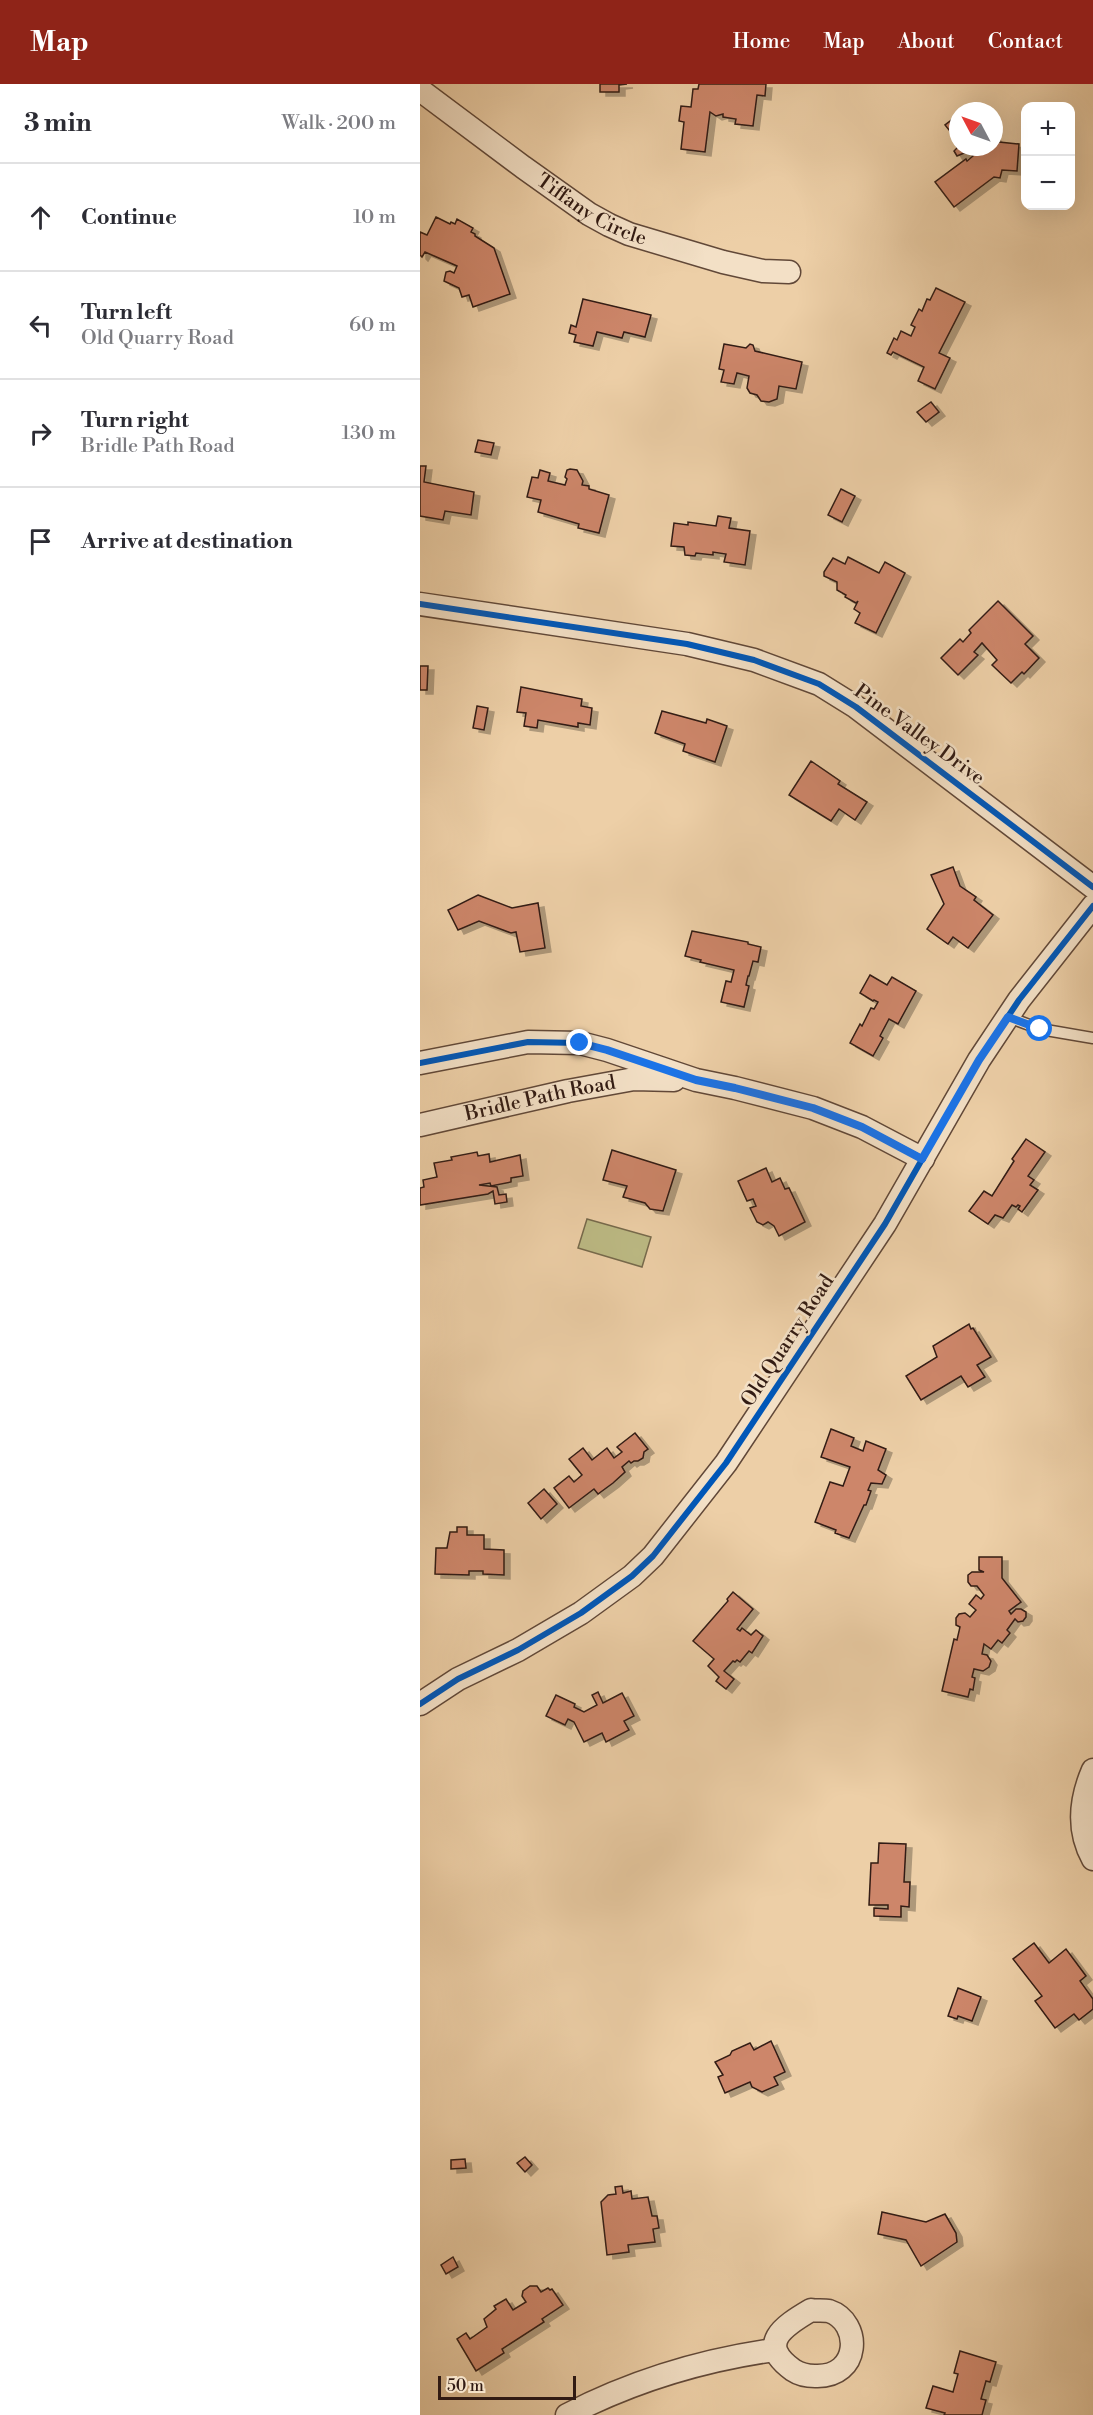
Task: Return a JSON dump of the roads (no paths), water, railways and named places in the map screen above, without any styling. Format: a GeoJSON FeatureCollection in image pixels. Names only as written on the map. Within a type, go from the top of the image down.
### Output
{"type":"FeatureCollection","features":[{"type":"Feature","properties":{"kind":"street","name":"Tiffany Circle"},"geometry":{"type":"LineString","coordinates":[[420,90],[523,167],[609,225],[629,234],[723,262],[763,271],[789,272]]}},
{"type":"Feature","properties":{"kind":"street","name":"Pine Valley Drive"},"geometry":{"type":"LineString","coordinates":[[420,604],[687,644],[754,660],[819,684],[866,714],[1093,886]]}},
{"type":"Feature","properties":{"kind":"street","name":"Old Quarry Road"},"geometry":{"type":"LineString","coordinates":[[420,1704],[458,1679],[518,1650],[581,1613],[632,1576],[653,1556],[726,1464],[885,1224],[979,1060],[1008,1017],[1093,906]]}},
{"type":"Feature","properties":{"kind":"street","name":"Bridle Path Road"},"geometry":{"type":"LineString","coordinates":[[420,1064],[528,1042],[580,1043],[696,1080],[813,1108],[862,1127],[922,1159]]}},
{"type":"Feature","properties":{"kind":"street","name":"Bridle Path Road"},"geometry":{"type":"LineString","coordinates":[[420,1125],[568,1091],[634,1079],[696,1080]]}},
{"type":"Feature","properties":{"kind":"street"},"geometry":{"type":"LineString","coordinates":[[1093,1770],[1087,1785],[1081,1815],[1086,1846],[1093,1859]]}},
{"type":"Feature","properties":{"kind":"street"},"geometry":{"type":"LineString","coordinates":[[567,2415],[665,2374],[730,2356],[774,2350]]}},
{"type":"Feature","properties":{"kind":"lane"},"geometry":{"type":"LineString","coordinates":[[1008,1017],[1040,1029],[1093,1038]]}}]}
